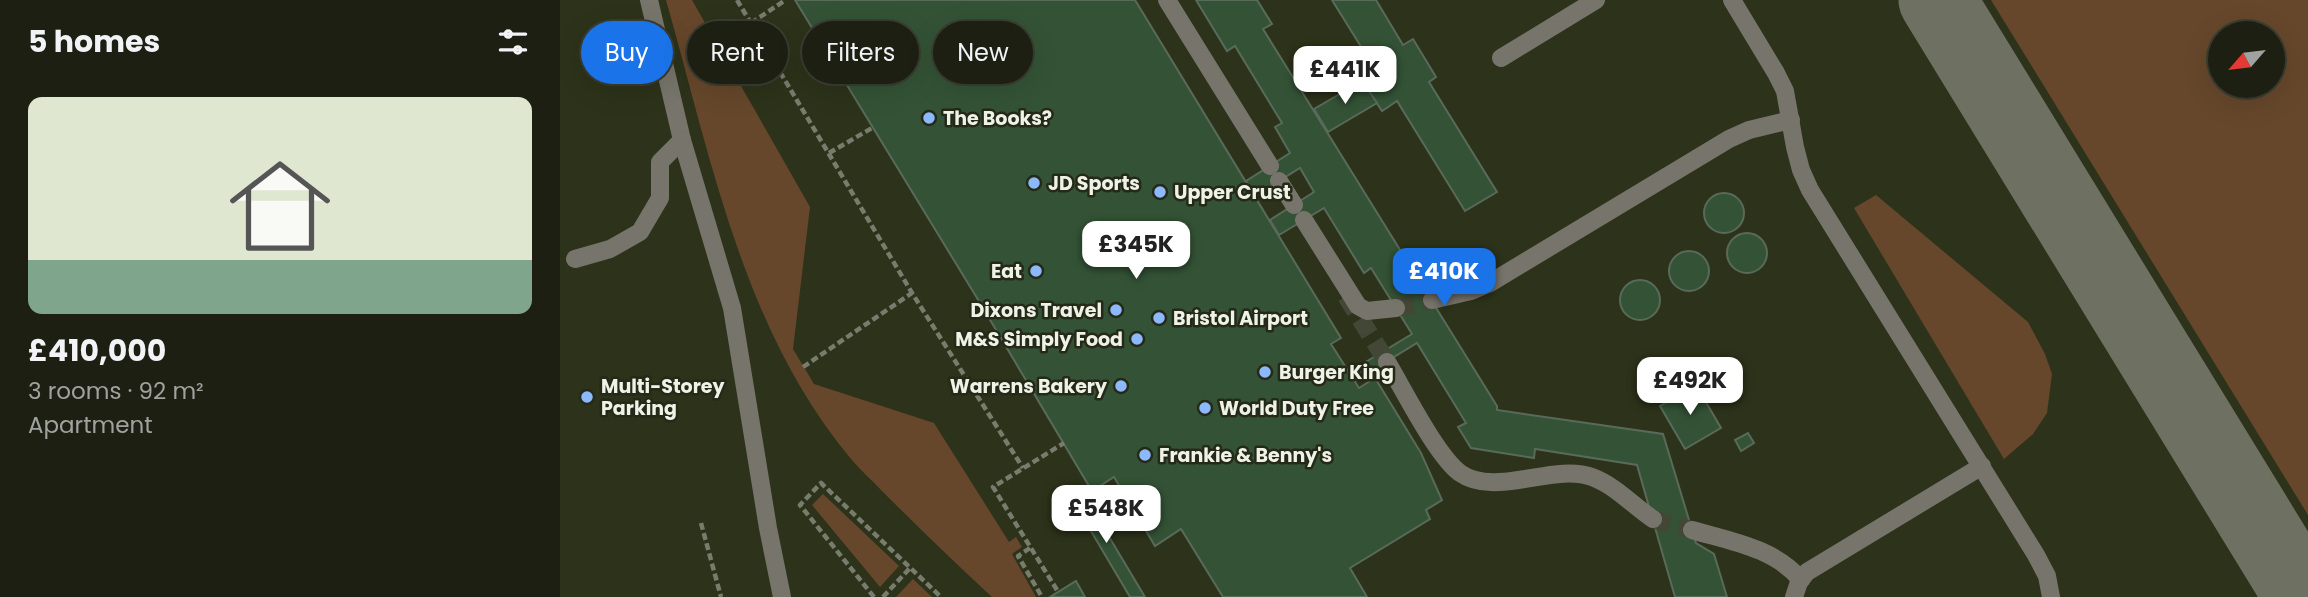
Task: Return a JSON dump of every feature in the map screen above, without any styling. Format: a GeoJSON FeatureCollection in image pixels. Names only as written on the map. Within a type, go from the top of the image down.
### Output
{"type":"FeatureCollection","features":[{"type":"Feature","properties":{"kind":"lane"},"geometry":{"type":"LineString","coordinates":[[649,0],[682,140],[732,308],[782,597]]}},
{"type":"Feature","properties":{"kind":"lane"},"geometry":{"type":"LineString","coordinates":[[1167,0],[1358,306],[1367,311],[1396,308]]}},
{"type":"Feature","properties":{"kind":"lane"},"geometry":{"type":"LineString","coordinates":[[1501,58],[1597,0]]}},
{"type":"Feature","properties":{"kind":"lane"},"geometry":{"type":"LineString","coordinates":[[1732,0],[1785,91],[1801,170],[1810,190],[2036,555],[2047,576],[2051,597]]}},
{"type":"Feature","properties":{"kind":"lane"},"geometry":{"type":"LineString","coordinates":[[1432,300],[1471,291],[1490,283],[1729,139],[1749,130],[1791,120]]}},
{"type":"Feature","properties":{"kind":"lane"},"geometry":{"type":"LineString","coordinates":[[575,260],[610,249],[640,232],[660,198],[660,162],[682,140]]}},
{"type":"Feature","properties":{"kind":"lane"},"geometry":{"type":"LineString","coordinates":[[1387,362],[1447,460],[1462,474],[1484,481],[1553,474],[1590,476],[1616,489],[1638,510],[1653,519]]}},
{"type":"Feature","properties":{"kind":"lane"},"geometry":{"type":"LineString","coordinates":[[1798,589],[1807,572],[1982,467]]}},
{"type":"Feature","properties":{"kind":"lane"},"geometry":{"type":"LineString","coordinates":[[1692,530],[1766,553],[1791,568],[1798,589]]}},
{"type":"Feature","properties":{"kind":"path"},"geometry":{"type":"LineString","coordinates":[[737,0],[750,21]]}},
{"type":"Feature","properties":{"kind":"path"},"geometry":{"type":"LineString","coordinates":[[754,21],[784,1]]}},
{"type":"Feature","properties":{"kind":"path"},"geometry":{"type":"LineString","coordinates":[[788,84],[912,293],[1023,468]]}},
{"type":"Feature","properties":{"kind":"path"},"geometry":{"type":"LineString","coordinates":[[829,153],[872,128]]}},
{"type":"Feature","properties":{"kind":"path"},"geometry":{"type":"LineString","coordinates":[[803,366],[912,293]]}},
{"type":"Feature","properties":{"kind":"path"},"geometry":{"type":"LineString","coordinates":[[1057,590],[993,487],[1064,443]]}},
{"type":"Feature","properties":{"kind":"path"},"geometry":{"type":"LineString","coordinates":[[874,597],[800,505],[821,483],[941,597]]}},
{"type":"Feature","properties":{"kind":"path"},"geometry":{"type":"LineString","coordinates":[[1105,530],[1134,511]]}},
{"type":"Feature","properties":{"kind":"path"},"geometry":{"type":"LineString","coordinates":[[701,523],[721,597]]}},
{"type":"Feature","properties":{"kind":"path"},"geometry":{"type":"LineString","coordinates":[[1030,548],[1018,556],[1042,597]]}},
{"type":"Feature","properties":{"kind":"path"},"geometry":{"type":"LineString","coordinates":[[883,597],[910,568]]}},
{"type":"Feature","properties":{"kind":"shaded area","name":"Bristol Airport"},"geometry":{"type":"Polygon","coordinates":[[[560,0],[2308,0],[2308,597],[560,597],[560,0]]]}},
{"type":"Feature","properties":{"kind":"shaded area"},"geometry":{"type":"Polygon","coordinates":[[[666,0],[692,0],[704,21],[687,21],[687,76],[673,21],[666,0]]]}},
{"type":"Feature","properties":{"kind":"shaded area"},"geometry":{"type":"Polygon","coordinates":[[[1991,0],[2308,0],[2308,515],[1991,0]]]}},
{"type":"Feature","properties":{"kind":"shaded area"},"geometry":{"type":"Polygon","coordinates":[[[689,84],[740,84],[810,207],[793,349],[814,384],[934,423],[1009,542],[1016,537],[1022,547],[1012,554],[1036,597],[992,597],[851,459],[814,409],[783,355],[757,299],[716,181],[689,84]]]}},
{"type":"Feature","properties":{"kind":"shaded area"},"geometry":{"type":"Polygon","coordinates":[[[1876,195],[2028,322],[2045,354],[2052,374],[2047,413],[2033,434],[2004,459],[1854,208],[1876,195]]]}},
{"type":"Feature","properties":{"kind":"shaded area"},"geometry":{"type":"Polygon","coordinates":[[[823,494],[899,566],[880,587],[812,505],[823,494]]]}},
{"type":"Feature","properties":{"kind":"shaded area"},"geometry":{"type":"Polygon","coordinates":[[[913,579],[932,597],[896,597],[913,579]]]}},
{"type":"Feature","properties":{"kind":"building","name":"Bristol Airport"},"geometry":{"type":"Polygon","coordinates":[[[795,0],[1135,0],[1341,338],[1331,344],[1359,388],[1375,378],[1421,453],[1442,500],[1426,510],[1430,519],[1350,568],[1367,597],[1223,597],[1181,529],[1155,546],[1114,477],[1092,491],[846,84],[919,84],[919,21],[808,21],[795,0]]]}},
{"type":"Feature","properties":{"kind":"building"},"geometry":{"type":"Polygon","coordinates":[[[1196,0],[1257,0],[1272,24],[1263,29],[1497,410],[1663,434],[1696,543],[1714,554],[1727,597],[1675,597],[1637,465],[1535,449],[1534,458],[1471,448],[1458,427],[1466,423],[1417,343],[1355,381],[1349,372],[1412,334],[1371,268],[1364,273],[1324,208],[1279,235],[1270,220],[1314,192],[1300,168],[1255,196],[1246,181],[1290,153],[1275,127],[1282,123],[1235,46],[1227,51],[1196,0]]]}},
{"type":"Feature","properties":{"kind":"building"},"geometry":{"type":"Polygon","coordinates":[[[1332,0],[1376,0],[1403,45],[1413,39],[1436,77],[1429,82],[1497,192],[1465,211],[1397,101],[1382,111],[1359,76],[1373,66],[1332,0]]]}},
{"type":"Feature","properties":{"kind":"building"},"geometry":{"type":"Polygon","coordinates":[[[1362,81],[1377,103],[1328,132],[1314,109],[1362,81]]]}},
{"type":"Feature","properties":{"kind":"building"},"geometry":{"type":"Polygon","coordinates":[[[1724,193],[1738,199],[1744,213],[1738,227],[1724,233],[1710,227],[1704,213],[1710,199],[1724,193]]]}},
{"type":"Feature","properties":{"kind":"building"},"geometry":{"type":"Polygon","coordinates":[[[1747,233],[1761,239],[1767,253],[1761,267],[1747,273],[1733,267],[1727,253],[1733,239],[1747,233]]]}},
{"type":"Feature","properties":{"kind":"building"},"geometry":{"type":"Polygon","coordinates":[[[1689,251],[1703,257],[1709,271],[1703,285],[1689,291],[1675,285],[1669,271],[1675,257],[1689,251]]]}},
{"type":"Feature","properties":{"kind":"building"},"geometry":{"type":"Polygon","coordinates":[[[1640,280],[1654,286],[1660,300],[1654,314],[1640,320],[1626,314],[1620,300],[1626,286],[1640,280]]]}},
{"type":"Feature","properties":{"kind":"building"},"geometry":{"type":"Polygon","coordinates":[[[1696,385],[1721,428],[1685,449],[1660,406],[1696,385]]]}},
{"type":"Feature","properties":{"kind":"building"},"geometry":{"type":"Polygon","coordinates":[[[1748,433],[1754,443],[1741,451],[1735,440],[1748,433]]]}},
{"type":"Feature","properties":{"kind":"building"},"geometry":{"type":"Polygon","coordinates":[[[1079,488],[1145,597],[1130,597],[1069,494],[1079,488]]]}},
{"type":"Feature","properties":{"kind":"building"},"geometry":{"type":"Polygon","coordinates":[[[1076,581],[1085,597],[1050,597],[1076,581]]]}},
{"type":"Feature","properties":{"kind":"taxiway"},"geometry":{"type":"LineString","coordinates":[[1937,0],[2303,597]]}},
{"type":"Feature","properties":{"kind":"tunnel"},"geometry":{"type":"LineString","coordinates":[[1346,296],[1387,362]]}},
{"type":"Feature","properties":{"kind":"tunnel"},"geometry":{"type":"LineString","coordinates":[[1396,308],[1432,300]]}},
{"type":"Feature","properties":{"kind":"tunnel"},"geometry":{"type":"LineString","coordinates":[[1653,519],[1692,530]]}},
{"type":"Feature","properties":{"kind":"place","name":"The Books?"},"geometry":{"type":"Point","coordinates":[929,118]}},
{"type":"Feature","properties":{"kind":"place","name":"JD Sports"},"geometry":{"type":"Point","coordinates":[1034,183]}},
{"type":"Feature","properties":{"kind":"place","name":"Upper Crust"},"geometry":{"type":"Point","coordinates":[1160,192]}},
{"type":"Feature","properties":{"kind":"place","name":"Eat"},"geometry":{"type":"Point","coordinates":[1036,271]}},
{"type":"Feature","properties":{"kind":"place","name":"Dixons Travel"},"geometry":{"type":"Point","coordinates":[1116,310]}},
{"type":"Feature","properties":{"kind":"place","name":"Bristol Airport"},"geometry":{"type":"Point","coordinates":[1159,318]}},
{"type":"Feature","properties":{"kind":"place","name":"M&S Simply Food"},"geometry":{"type":"Point","coordinates":[1137,339]}},
{"type":"Feature","properties":{"kind":"place","name":"Burger King"},"geometry":{"type":"Point","coordinates":[1265,372]}},
{"type":"Feature","properties":{"kind":"place","name":"Warrens Bakery"},"geometry":{"type":"Point","coordinates":[1121,386]}},
{"type":"Feature","properties":{"kind":"place","name":"Multi-Storey Parking"},"geometry":{"type":"Point","coordinates":[587,397]}},
{"type":"Feature","properties":{"kind":"place","name":"World Duty Free"},"geometry":{"type":"Point","coordinates":[1205,408]}},
{"type":"Feature","properties":{"kind":"place","name":"Frankie & Benny's"},"geometry":{"type":"Point","coordinates":[1145,455]}}]}
